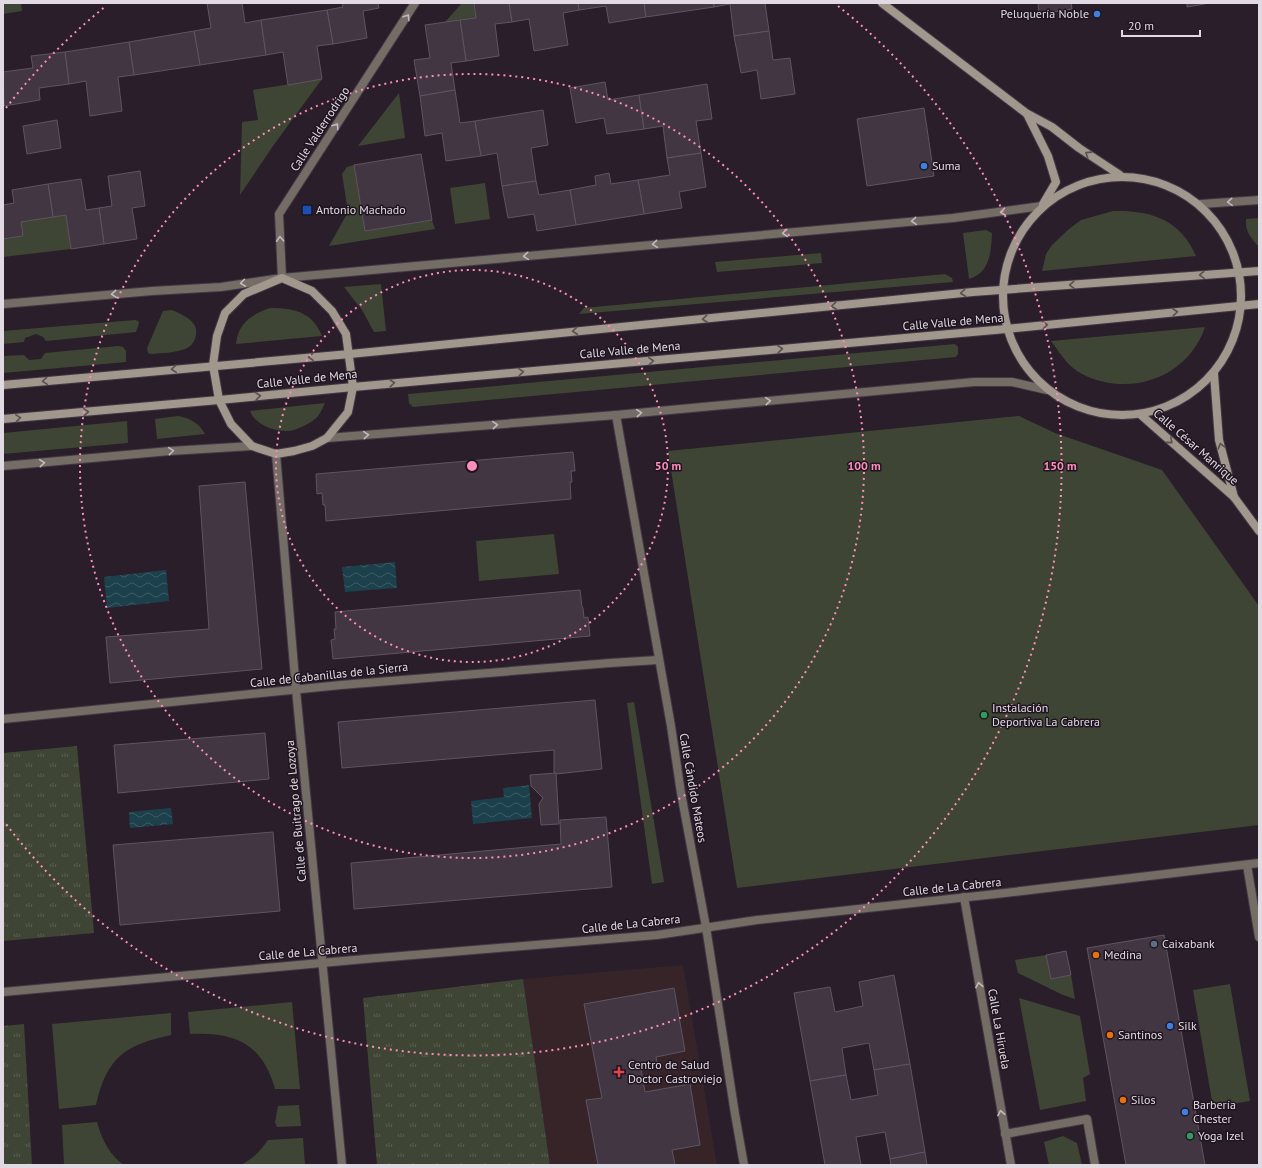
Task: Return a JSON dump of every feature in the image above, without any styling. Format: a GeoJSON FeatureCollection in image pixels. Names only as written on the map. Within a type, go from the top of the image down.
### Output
{"type":"FeatureCollection","features":[{"type":"Feature","properties":{"kind":"main road"},"geometry":{"type":"LineString","coordinates":[[882,3],[1026,113],[1052,127],[1079,148],[1120,175]]}},
{"type":"Feature","properties":{"kind":"main road"},"geometry":{"type":"LineString","coordinates":[[1026,113],[1048,156],[1056,182],[1042,206],[1009,255],[1002,290],[1003,316],[1006,329],[1023,365],[1047,390],[1082,409],[1114,416],[1141,415],[1187,397],[1214,374],[1225,359],[1238,329],[1241,272],[1226,235],[1201,204],[1146,177],[1120,175],[1067,189],[1042,206]]}},
{"type":"Feature","properties":{"kind":"main road","name":"Calle Valle de Mena"},"geometry":{"type":"LineString","coordinates":[[3,385],[213,365],[350,354],[1002,290],[1259,270]]}},
{"type":"Feature","properties":{"kind":"main road"},"geometry":{"type":"LineString","coordinates":[[282,278],[312,291],[332,311],[346,334],[350,354],[353,387],[348,412],[327,438],[312,446],[294,452],[276,454],[252,446],[231,424],[219,400],[213,365],[217,336],[226,313],[244,294],[282,278]]}},
{"type":"Feature","properties":{"kind":"main road","name":"Calle Valle de Mena"},"geometry":{"type":"LineString","coordinates":[[3,419],[1006,329],[1259,304]]}},
{"type":"Feature","properties":{"kind":"main road","name":"Calle César Manrique"},"geometry":{"type":"LineString","coordinates":[[1214,374],[1219,440],[1234,497]]}},
{"type":"Feature","properties":{"kind":"main road","name":"Calle César Manrique"},"geometry":{"type":"LineString","coordinates":[[1141,415],[1234,497],[1259,531]]}},
{"type":"Feature","properties":{"kind":"street","name":"Calle Valderrodrigo"},"geometry":{"type":"LineString","coordinates":[[282,278],[278,214],[416,3]]}},
{"type":"Feature","properties":{"kind":"street"},"geometry":{"type":"LineString","coordinates":[[1201,204],[1259,200]]}},
{"type":"Feature","properties":{"kind":"street"},"geometry":{"type":"LineString","coordinates":[[3,304],[152,291],[221,287],[282,278],[965,217],[1042,206]]}},
{"type":"Feature","properties":{"kind":"street"},"geometry":{"type":"LineString","coordinates":[[327,438],[616,415],[974,382],[1012,382],[1047,390]]}},
{"type":"Feature","properties":{"kind":"street","name":"Calle Cándido Mateos"},"geometry":{"type":"LineString","coordinates":[[616,415],[706,927],[744,1165]]}},
{"type":"Feature","properties":{"kind":"street"},"geometry":{"type":"LineString","coordinates":[[3,466],[170,451],[252,446]]}},
{"type":"Feature","properties":{"kind":"street","name":"Calle de Buitrago de Lozoya"},"geometry":{"type":"LineString","coordinates":[[276,454],[296,690],[342,1165]]}},
{"type":"Feature","properties":{"kind":"street","name":"Calle de Cabanillas de la Sierra"},"geometry":{"type":"LineString","coordinates":[[3,719],[296,690],[602,663],[658,660]]}},
{"type":"Feature","properties":{"kind":"street","name":"Calle de La Cabrera"},"geometry":{"type":"LineString","coordinates":[[3,992],[656,935],[757,920],[1259,863]]}},
{"type":"Feature","properties":{"kind":"street"},"geometry":{"type":"LineString","coordinates":[[1247,865],[1259,937]]}},
{"type":"Feature","properties":{"kind":"street","name":"Calle La Hiruela"},"geometry":{"type":"LineString","coordinates":[[964,897],[1010,1165]]}},
{"type":"Feature","properties":{"kind":"street"},"geometry":{"type":"LineString","coordinates":[[1005,1134],[1087,1119],[1095,1165]]}},
{"type":"Feature","properties":{"kind":"shaded area","name":"Centro de Salud Doctor Castroviejo"},"geometry":{"type":"Polygon","coordinates":[[[683,965],[717,1165],[550,1165],[523,979],[683,965]]]}},
{"type":"Feature","properties":{"kind":"green space"},"geometry":{"type":"Polygon","coordinates":[[[3,3],[21,3],[22,11],[3,14],[3,3]]]}},
{"type":"Feature","properties":{"kind":"green space"},"geometry":{"type":"Polygon","coordinates":[[[462,3],[474,3],[476,18],[445,22],[462,3]]]}},
{"type":"Feature","properties":{"kind":"green space"},"geometry":{"type":"Polygon","coordinates":[[[322,79],[273,146],[240,195],[242,122],[258,120],[253,90],[322,79]]]}},
{"type":"Feature","properties":{"kind":"green space"},"geometry":{"type":"Polygon","coordinates":[[[399,93],[405,138],[358,146],[399,93]]]}},
{"type":"Feature","properties":{"kind":"green space"},"geometry":{"type":"Polygon","coordinates":[[[354,165],[365,231],[432,220],[435,229],[329,246],[348,212],[342,174],[347,167],[354,165]]]}},
{"type":"Feature","properties":{"kind":"green space"},"geometry":{"type":"Polygon","coordinates":[[[485,183],[490,219],[455,224],[450,188],[485,183]]]}},
{"type":"Feature","properties":{"kind":"green space"},"geometry":{"type":"Polygon","coordinates":[[[1113,211],[1139,212],[1162,219],[1181,233],[1189,243],[1196,256],[1042,271],[1046,254],[1052,245],[1069,229],[1081,220],[1113,211]]]}},
{"type":"Feature","properties":{"kind":"green space"},"geometry":{"type":"Polygon","coordinates":[[[66,215],[71,249],[3,257],[3,239],[23,236],[21,222],[66,215]]]}},
{"type":"Feature","properties":{"kind":"green space"},"geometry":{"type":"Polygon","coordinates":[[[1259,218],[1259,247],[1253,241],[1246,228],[1246,219],[1259,218]]]}},
{"type":"Feature","properties":{"kind":"green space"},"geometry":{"type":"Polygon","coordinates":[[[986,230],[992,233],[988,261],[981,272],[969,279],[963,233],[986,230]]]}},
{"type":"Feature","properties":{"kind":"green space"},"geometry":{"type":"Polygon","coordinates":[[[821,253],[822,263],[717,272],[715,262],[821,253]]]}},
{"type":"Feature","properties":{"kind":"green space"},"geometry":{"type":"Polygon","coordinates":[[[945,274],[952,278],[953,282],[579,314],[584,308],[945,274]]]}},
{"type":"Feature","properties":{"kind":"green space"},"geometry":{"type":"Polygon","coordinates":[[[381,284],[386,331],[374,332],[362,310],[344,287],[381,284]]]}},
{"type":"Feature","properties":{"kind":"green space"},"geometry":{"type":"Polygon","coordinates":[[[270,308],[287,309],[302,313],[313,322],[322,336],[236,344],[240,330],[247,320],[257,313],[270,308]]]}},
{"type":"Feature","properties":{"kind":"green space"},"geometry":{"type":"Polygon","coordinates":[[[172,310],[186,317],[193,323],[196,330],[194,342],[189,347],[173,352],[148,353],[147,348],[163,311],[172,310]]]}},
{"type":"Feature","properties":{"kind":"green space"},"geometry":{"type":"Polygon","coordinates":[[[135,320],[139,323],[136,332],[46,341],[43,337],[36,334],[25,338],[24,342],[3,344],[3,331],[135,320]]]}},
{"type":"Feature","properties":{"kind":"green space"},"geometry":{"type":"Polygon","coordinates":[[[1205,327],[1197,345],[1185,359],[1171,371],[1155,379],[1137,383],[1119,384],[1100,381],[1082,374],[1068,364],[1051,341],[1205,327]]]}},
{"type":"Feature","properties":{"kind":"green space"},"geometry":{"type":"Polygon","coordinates":[[[955,344],[958,347],[958,354],[956,357],[413,407],[409,403],[408,394],[955,344]]]}},
{"type":"Feature","properties":{"kind":"green space"},"geometry":{"type":"Polygon","coordinates":[[[118,346],[123,347],[126,351],[126,362],[3,373],[3,356],[24,355],[29,360],[41,359],[45,353],[118,346]]]}},
{"type":"Feature","properties":{"kind":"green space"},"geometry":{"type":"Polygon","coordinates":[[[325,403],[320,414],[310,423],[289,431],[266,427],[256,420],[250,411],[325,403]]]}},
{"type":"Feature","properties":{"kind":"green space"},"geometry":{"type":"Polygon","coordinates":[[[178,416],[194,422],[205,434],[157,439],[155,419],[178,416]]]}},
{"type":"Feature","properties":{"kind":"green space","name":"Instalación Deportiva La Cabrera"},"geometry":{"type":"Polygon","coordinates":[[[1019,416],[1055,433],[1162,470],[1259,606],[1259,825],[737,888],[668,451],[1019,416]]]}},
{"type":"Feature","properties":{"kind":"green space"},"geometry":{"type":"Polygon","coordinates":[[[127,421],[128,443],[3,454],[3,433],[127,421]]]}},
{"type":"Feature","properties":{"kind":"green space"},"geometry":{"type":"Polygon","coordinates":[[[554,534],[559,574],[479,581],[476,541],[554,534]]]}},
{"type":"Feature","properties":{"kind":"green space"},"geometry":{"type":"Polygon","coordinates":[[[634,702],[664,882],[652,884],[627,703],[634,702]]]}},
{"type":"Feature","properties":{"kind":"green space"},"geometry":{"type":"Polygon","coordinates":[[[77,746],[94,933],[3,941],[3,753],[77,746]]]}},
{"type":"Feature","properties":{"kind":"green space"},"geometry":{"type":"Polygon","coordinates":[[[1046,955],[1051,979],[1071,975],[1075,999],[1063,995],[1018,973],[1015,960],[1046,955]]]}},
{"type":"Feature","properties":{"kind":"green space"},"geometry":{"type":"Polygon","coordinates":[[[523,979],[550,1165],[377,1165],[363,998],[523,979]]]}},
{"type":"Feature","properties":{"kind":"green space"},"geometry":{"type":"Polygon","coordinates":[[[1230,984],[1250,1101],[1213,1107],[1193,990],[1230,984]]]}},
{"type":"Feature","properties":{"kind":"green space"},"geometry":{"type":"Polygon","coordinates":[[[1019,998],[1080,1016],[1090,1074],[1083,1078],[1086,1101],[1040,1110],[1019,998]]]}},
{"type":"Feature","properties":{"kind":"green space"},"geometry":{"type":"Polygon","coordinates":[[[292,1002],[300,1089],[275,1089],[263,1061],[254,1051],[233,1038],[220,1035],[190,1034],[188,1012],[292,1002]]]}},
{"type":"Feature","properties":{"kind":"green space"},"geometry":{"type":"Polygon","coordinates":[[[171,1013],[171,1035],[141,1043],[120,1056],[112,1064],[106,1075],[100,1089],[96,1105],[59,1109],[52,1024],[171,1013]]]}},
{"type":"Feature","properties":{"kind":"green space"},"geometry":{"type":"Polygon","coordinates":[[[24,1024],[32,1165],[3,1165],[3,1026],[24,1024]]]}},
{"type":"Feature","properties":{"kind":"green space"},"geometry":{"type":"Polygon","coordinates":[[[299,1105],[301,1126],[277,1127],[275,1122],[278,1106],[299,1105]]]}},
{"type":"Feature","properties":{"kind":"green space"},"geometry":{"type":"Polygon","coordinates":[[[97,1122],[110,1152],[124,1165],[64,1165],[62,1125],[97,1122]]]}},
{"type":"Feature","properties":{"kind":"green space"},"geometry":{"type":"Polygon","coordinates":[[[1063,1136],[1077,1143],[1082,1165],[1049,1165],[1044,1142],[1063,1136]]]}},
{"type":"Feature","properties":{"kind":"green space"},"geometry":{"type":"Polygon","coordinates":[[[303,1138],[305,1165],[241,1165],[256,1154],[268,1140],[303,1138]]]}},
{"type":"Feature","properties":{"kind":"water"},"geometry":{"type":"Polygon","coordinates":[[[395,562],[397,588],[345,592],[342,567],[395,562]]]}},
{"type":"Feature","properties":{"kind":"water"},"geometry":{"type":"Polygon","coordinates":[[[166,570],[169,601],[107,608],[104,577],[166,570]]]}},
{"type":"Feature","properties":{"kind":"water"},"geometry":{"type":"Polygon","coordinates":[[[529,785],[532,818],[473,824],[471,801],[504,797],[503,788],[529,785]]]}},
{"type":"Feature","properties":{"kind":"water"},"geometry":{"type":"Polygon","coordinates":[[[171,808],[173,824],[130,828],[129,812],[171,808]]]}},
{"type":"Feature","properties":{"kind":"building"},"geometry":{"type":"Polygon","coordinates":[[[207,3],[242,3],[245,23],[261,20],[266,55],[200,65],[194,31],[211,28],[207,3]]]}},
{"type":"Feature","properties":{"kind":"building"},"geometry":{"type":"Polygon","coordinates":[[[342,3],[378,3],[379,8],[363,11],[367,38],[333,44],[327,10],[343,7],[342,3]]]}},
{"type":"Feature","properties":{"kind":"building"},"geometry":{"type":"Polygon","coordinates":[[[474,3],[509,3],[512,22],[495,24],[499,56],[466,61],[460,20],[476,18],[474,3]]]}},
{"type":"Feature","properties":{"kind":"building"},"geometry":{"type":"Polygon","coordinates":[[[509,3],[578,3],[579,10],[563,13],[568,45],[534,51],[529,19],[512,22],[509,3]]]}},
{"type":"Feature","properties":{"kind":"building"},"geometry":{"type":"Polygon","coordinates":[[[578,3],[644,3],[646,17],[609,23],[606,6],[579,10],[578,3]]]}},
{"type":"Feature","properties":{"kind":"building"},"geometry":{"type":"Polygon","coordinates":[[[644,3],[714,3],[714,7],[646,17],[644,3]]]}},
{"type":"Feature","properties":{"kind":"building"},"geometry":{"type":"Polygon","coordinates":[[[714,3],[765,3],[769,31],[734,36],[730,4],[714,7],[714,3]]]}},
{"type":"Feature","properties":{"kind":"building"},"geometry":{"type":"Polygon","coordinates":[[[1038,3],[1071,3],[1072,9],[1039,14],[1038,3]]]}},
{"type":"Feature","properties":{"kind":"building"},"geometry":{"type":"Polygon","coordinates":[[[1187,3],[1210,3],[1187,7],[1187,3]]]}},
{"type":"Feature","properties":{"kind":"building"},"geometry":{"type":"Polygon","coordinates":[[[327,10],[333,44],[317,46],[322,79],[288,85],[283,52],[266,55],[261,20],[327,10]]]}},
{"type":"Feature","properties":{"kind":"building"},"geometry":{"type":"Polygon","coordinates":[[[460,20],[466,61],[451,63],[455,90],[420,96],[414,60],[430,58],[425,25],[460,20]]]}},
{"type":"Feature","properties":{"kind":"building"},"geometry":{"type":"Polygon","coordinates":[[[194,31],[200,65],[134,75],[129,42],[194,31]]]}},
{"type":"Feature","properties":{"kind":"building"},"geometry":{"type":"Polygon","coordinates":[[[769,31],[773,60],[790,58],[795,94],[761,99],[757,70],[741,73],[734,36],[769,31]]]}},
{"type":"Feature","properties":{"kind":"building"},"geometry":{"type":"Polygon","coordinates":[[[129,42],[134,75],[118,77],[122,111],[90,116],[86,81],[69,84],[65,52],[129,42]]]}},
{"type":"Feature","properties":{"kind":"building"},"geometry":{"type":"Polygon","coordinates":[[[65,52],[69,84],[39,88],[40,100],[4,106],[3,72],[33,68],[31,56],[65,52]]]}},
{"type":"Feature","properties":{"kind":"building"},"geometry":{"type":"Polygon","coordinates":[[[605,82],[608,100],[639,95],[644,129],[607,134],[604,118],[576,123],[570,88],[605,82]]]}},
{"type":"Feature","properties":{"kind":"building"},"geometry":{"type":"Polygon","coordinates":[[[707,84],[712,119],[696,121],[701,153],[667,158],[663,126],[644,129],[639,95],[707,84]]]}},
{"type":"Feature","properties":{"kind":"building"},"geometry":{"type":"Polygon","coordinates":[[[455,90],[460,123],[475,121],[481,156],[446,161],[442,133],[425,136],[420,96],[455,90]]]}},
{"type":"Feature","properties":{"kind":"building"},"geometry":{"type":"Polygon","coordinates":[[[924,108],[934,176],[867,186],[857,119],[924,108]]]}},
{"type":"Feature","properties":{"kind":"building"},"geometry":{"type":"Polygon","coordinates":[[[543,110],[548,145],[531,148],[536,181],[502,186],[497,153],[481,156],[475,121],[543,110]]]}},
{"type":"Feature","properties":{"kind":"building"},"geometry":{"type":"Polygon","coordinates":[[[57,120],[61,148],[27,154],[23,126],[57,120]]]}},
{"type":"Feature","properties":{"kind":"building"},"geometry":{"type":"Polygon","coordinates":[[[701,153],[706,187],[679,192],[682,208],[644,214],[638,180],[670,175],[667,158],[701,153]]]}},
{"type":"Feature","properties":{"kind":"building"},"geometry":{"type":"Polygon","coordinates":[[[421,154],[432,220],[365,231],[354,165],[421,154]]]}},
{"type":"Feature","properties":{"kind":"building"},"geometry":{"type":"Polygon","coordinates":[[[140,171],[145,206],[132,208],[137,239],[104,244],[99,208],[112,206],[108,176],[140,171]]]}},
{"type":"Feature","properties":{"kind":"building"},"geometry":{"type":"Polygon","coordinates":[[[609,173],[611,184],[638,180],[644,214],[576,225],[570,190],[596,185],[595,176],[609,173]]]}},
{"type":"Feature","properties":{"kind":"building"},"geometry":{"type":"Polygon","coordinates":[[[81,179],[86,210],[99,208],[104,244],[71,249],[66,215],[53,217],[48,184],[81,179]]]}},
{"type":"Feature","properties":{"kind":"building"},"geometry":{"type":"Polygon","coordinates":[[[536,181],[539,195],[570,190],[576,225],[537,231],[534,214],[508,218],[502,186],[536,181]]]}},
{"type":"Feature","properties":{"kind":"building"},"geometry":{"type":"Polygon","coordinates":[[[48,184],[53,217],[21,222],[23,236],[3,239],[3,205],[14,203],[12,190],[48,184]]]}},
{"type":"Feature","properties":{"kind":"building"},"geometry":{"type":"Polygon","coordinates":[[[573,452],[575,471],[571,471],[571,499],[326,521],[325,505],[323,505],[322,493],[317,494],[316,474],[573,452]]]}},
{"type":"Feature","properties":{"kind":"building"},"geometry":{"type":"Polygon","coordinates":[[[245,482],[262,669],[110,683],[106,637],[209,629],[199,486],[245,482]]]}},
{"type":"Feature","properties":{"kind":"building"},"geometry":{"type":"Polygon","coordinates":[[[580,590],[584,618],[588,617],[590,636],[333,659],[331,640],[335,639],[335,612],[580,590]]]}},
{"type":"Feature","properties":{"kind":"building"},"geometry":{"type":"Polygon","coordinates":[[[595,700],[602,769],[556,774],[554,772],[554,750],[342,768],[338,722],[595,700]]]}},
{"type":"Feature","properties":{"kind":"building"},"geometry":{"type":"Polygon","coordinates":[[[265,733],[269,779],[118,793],[114,745],[265,733]]]}},
{"type":"Feature","properties":{"kind":"building"},"geometry":{"type":"Polygon","coordinates":[[[556,773],[559,824],[541,825],[539,804],[543,798],[531,786],[530,775],[556,773]]]}},
{"type":"Feature","properties":{"kind":"building"},"geometry":{"type":"Polygon","coordinates":[[[606,817],[612,887],[354,909],[351,863],[561,844],[560,820],[606,817]]]}},
{"type":"Feature","properties":{"kind":"building"},"geometry":{"type":"Polygon","coordinates":[[[273,832],[280,911],[120,925],[113,845],[273,832]]]}},
{"type":"Feature","properties":{"kind":"building"},"geometry":{"type":"Polygon","coordinates":[[[1164,935],[1205,1165],[1126,1165],[1087,948],[1164,935]]]}},
{"type":"Feature","properties":{"kind":"building"},"geometry":{"type":"Polygon","coordinates":[[[1066,951],[1071,975],[1051,979],[1046,955],[1066,951]]]}},
{"type":"Feature","properties":{"kind":"building"},"geometry":{"type":"Polygon","coordinates":[[[894,975],[910,1064],[874,1070],[869,1043],[842,1048],[846,1075],[810,1081],[794,993],[830,987],[835,1012],[863,1006],[859,982],[894,975]]]}},
{"type":"Feature","properties":{"kind":"building"},"geometry":{"type":"Polygon","coordinates":[[[674,988],[685,1051],[656,1057],[658,1066],[641,1070],[645,1092],[690,1084],[700,1145],[672,1150],[675,1165],[598,1165],[586,1100],[602,1098],[584,1004],[674,988]]]}},
{"type":"Feature","properties":{"kind":"building"},"geometry":{"type":"Polygon","coordinates":[[[910,1064],[925,1152],[890,1159],[885,1132],[856,1137],[861,1165],[825,1165],[810,1081],[846,1075],[851,1100],[878,1095],[874,1070],[910,1064]]]}},
{"type":"Feature","properties":{"kind":"building"},"geometry":{"type":"Polygon","coordinates":[[[925,1152],[927,1165],[891,1165],[890,1159],[925,1152]]]}},
{"type":"Feature","properties":{"kind":"place","name":"Peluquería Noble"},"geometry":{"type":"Point","coordinates":[1097,14]}},
{"type":"Feature","properties":{"kind":"place","name":"Suma"},"geometry":{"type":"Point","coordinates":[924,166]}},
{"type":"Feature","properties":{"kind":"place","name":"Antonio Machado"},"geometry":{"type":"Point","coordinates":[307,210]}},
{"type":"Feature","properties":{"kind":"place","name":"Instalación Deportiva La Cabrera"},"geometry":{"type":"Point","coordinates":[984,715]}},
{"type":"Feature","properties":{"kind":"place","name":"Caixabank"},"geometry":{"type":"Point","coordinates":[1154,944]}},
{"type":"Feature","properties":{"kind":"place","name":"Medina"},"geometry":{"type":"Point","coordinates":[1096,955]}},
{"type":"Feature","properties":{"kind":"place","name":"Silk"},"geometry":{"type":"Point","coordinates":[1170,1026]}},
{"type":"Feature","properties":{"kind":"place","name":"Santinos"},"geometry":{"type":"Point","coordinates":[1110,1035]}},
{"type":"Feature","properties":{"kind":"place","name":"Centro de Salud Doctor Castroviejo"},"geometry":{"type":"Point","coordinates":[619,1072]}},
{"type":"Feature","properties":{"kind":"place","name":"Silos"},"geometry":{"type":"Point","coordinates":[1123,1100]}},
{"type":"Feature","properties":{"kind":"place","name":"Barbería Chester"},"geometry":{"type":"Point","coordinates":[1185,1112]}},
{"type":"Feature","properties":{"kind":"place","name":"Yoga Izel"},"geometry":{"type":"Point","coordinates":[1190,1136]}}]}
